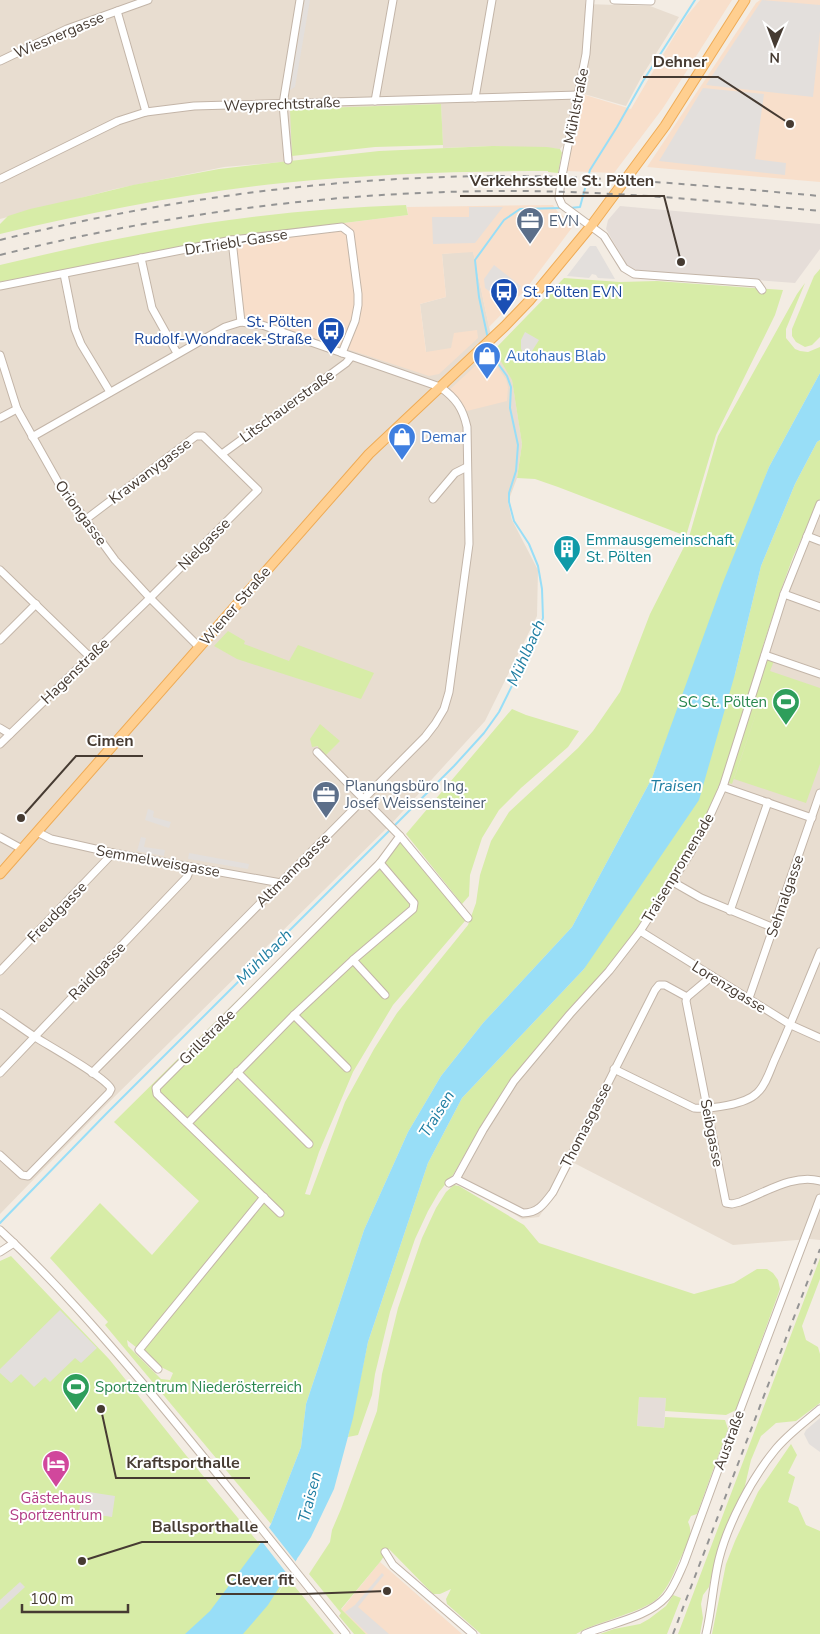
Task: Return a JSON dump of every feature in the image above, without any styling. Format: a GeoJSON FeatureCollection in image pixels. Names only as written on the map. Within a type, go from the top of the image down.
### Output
{"type":"FeatureCollection","features":[{"type":"Feature","properties":{"kind":"main road"},"geometry":{"type":"LineString","coordinates":[[591,226],[664,126],[745,0]]}},
{"type":"Feature","properties":{"kind":"main road","name":"Wiener Straße"},"geometry":{"type":"LineString","coordinates":[[0,874],[364,460],[529,301],[591,226]]}},
{"type":"Feature","properties":{"kind":"street","name":"Wiesnergasse"},"geometry":{"type":"LineString","coordinates":[[0,61],[66,29],[148,0]]}},
{"type":"Feature","properties":{"kind":"street"},"geometry":{"type":"LineString","coordinates":[[288,160],[283,104],[300,0]]}},
{"type":"Feature","properties":{"kind":"street"},"geometry":{"type":"LineString","coordinates":[[375,101],[393,0]]}},
{"type":"Feature","properties":{"kind":"street"},"geometry":{"type":"LineString","coordinates":[[475,98],[492,0]]}},
{"type":"Feature","properties":{"kind":"street","name":"Mühlstraße"},"geometry":{"type":"LineString","coordinates":[[590,0],[586,54],[559,200],[570,212],[604,236],[624,268],[634,274],[757,283],[762,290]]}},
{"type":"Feature","properties":{"kind":"street"},"geometry":{"type":"LineString","coordinates":[[614,0],[651,2]]}},
{"type":"Feature","properties":{"kind":"street"},"geometry":{"type":"LineString","coordinates":[[117,11],[146,112]]}},
{"type":"Feature","properties":{"kind":"street","name":"Weyprechtstraße"},"geometry":{"type":"LineString","coordinates":[[0,179],[118,121],[146,112],[188,107],[579,95]]}},
{"type":"Feature","properties":{"kind":"street","name":"Dr.Triebl-Gasse"},"geometry":{"type":"LineString","coordinates":[[0,286],[232,240],[342,228],[350,233],[358,305],[357,314],[342,353]]}},
{"type":"Feature","properties":{"kind":"street"},"geometry":{"type":"LineString","coordinates":[[232,240],[241,322]]}},
{"type":"Feature","properties":{"kind":"street"},"geometry":{"type":"LineString","coordinates":[[140,258],[152,308],[177,353]]}},
{"type":"Feature","properties":{"kind":"street"},"geometry":{"type":"LineString","coordinates":[[64,274],[81,344],[110,392]]}},
{"type":"Feature","properties":{"kind":"street"},"geometry":{"type":"LineString","coordinates":[[32,437],[177,353],[226,327],[241,322],[262,325],[440,388]]}},
{"type":"Feature","properties":{"kind":"street","name":"Oriongasse"},"geometry":{"type":"LineString","coordinates":[[0,354],[17,409],[58,482],[115,560],[199,647]]}},
{"type":"Feature","properties":{"kind":"street","name":"Litschauerstraße"},"geometry":{"type":"LineString","coordinates":[[222,454],[346,363],[351,357]]}},
{"type":"Feature","properties":{"kind":"street","name":"Altmanngasse"},"geometry":{"type":"LineString","coordinates":[[92,1073],[425,737],[444,708],[449,692],[454,660],[469,544],[467,427],[464,412],[446,391],[440,388]]}},
{"type":"Feature","properties":{"kind":"street"},"geometry":{"type":"LineString","coordinates":[[0,418],[17,409]]}},
{"type":"Feature","properties":{"kind":"street","name":"Krawanygasse"},"geometry":{"type":"LineString","coordinates":[[85,520],[196,436],[203,436],[258,490]]}},
{"type":"Feature","properties":{"kind":"street"},"geometry":{"type":"LineString","coordinates":[[433,498],[455,473],[467,467]]}},
{"type":"Feature","properties":{"kind":"street","name":"Nielgasse"},"geometry":{"type":"LineString","coordinates":[[150,598],[258,490]]}},
{"type":"Feature","properties":{"kind":"street","name":"Traisenpromenade"},"geometry":{"type":"LineString","coordinates":[[456,1179],[483,1130],[514,1081],[570,1014],[610,971],[640,931],[673,882],[708,820],[723,787],[784,594],[820,504]]}},
{"type":"Feature","properties":{"kind":"street"},"geometry":{"type":"LineString","coordinates":[[807,536],[820,541]]}},
{"type":"Feature","properties":{"kind":"street"},"geometry":{"type":"LineString","coordinates":[[0,570],[90,657]]}},
{"type":"Feature","properties":{"kind":"street"},"geometry":{"type":"LineString","coordinates":[[784,594],[820,607]]}},
{"type":"Feature","properties":{"kind":"street","name":"Hagenstraße"},"geometry":{"type":"LineString","coordinates":[[0,744],[150,598]]}},
{"type":"Feature","properties":{"kind":"street"},"geometry":{"type":"LineString","coordinates":[[0,640],[36,604]]}},
{"type":"Feature","properties":{"kind":"street"},"geometry":{"type":"LineString","coordinates":[[765,655],[820,674]]}},
{"type":"Feature","properties":{"kind":"street"},"geometry":{"type":"LineString","coordinates":[[0,728],[10,734]]}},
{"type":"Feature","properties":{"kind":"street"},"geometry":{"type":"LineString","coordinates":[[317,752],[400,836],[468,918]]}},
{"type":"Feature","properties":{"kind":"street"},"geometry":{"type":"LineString","coordinates":[[723,787],[812,818]]}},
{"type":"Feature","properties":{"kind":"street","name":"Sehnalgasse"},"geometry":{"type":"LineString","coordinates":[[749,998],[820,793]]}},
{"type":"Feature","properties":{"kind":"street"},"geometry":{"type":"LineString","coordinates":[[730,911],[768,802]]}},
{"type":"Feature","properties":{"kind":"street","name":"Semmelweisgasse"},"geometry":{"type":"LineString","coordinates":[[37,832],[51,840],[113,854],[281,883]]}},
{"type":"Feature","properties":{"kind":"street","name":"Grillstraße"},"geometry":{"type":"LineString","coordinates":[[280,1213],[157,1094],[156,1088],[380,863],[400,836]]}},
{"type":"Feature","properties":{"kind":"street"},"geometry":{"type":"LineString","coordinates":[[0,837],[22,849]]}},
{"type":"Feature","properties":{"kind":"street","name":"Freudgasse"},"geometry":{"type":"LineString","coordinates":[[0,971],[113,854]]}},
{"type":"Feature","properties":{"kind":"street"},"geometry":{"type":"LineString","coordinates":[[188,1123],[294,1015],[353,960],[413,909],[414,903],[380,863]]}},
{"type":"Feature","properties":{"kind":"street","name":"Raidlgasse"},"geometry":{"type":"LineString","coordinates":[[0,1073],[187,877],[191,867]]}},
{"type":"Feature","properties":{"kind":"street"},"geometry":{"type":"LineString","coordinates":[[673,882],[701,898],[774,928]]}},
{"type":"Feature","properties":{"kind":"street","name":"Lorenzgasse"},"geometry":{"type":"LineString","coordinates":[[640,931],[791,1025],[820,1038]]}},
{"type":"Feature","properties":{"kind":"street"},"geometry":{"type":"LineString","coordinates":[[614,1069],[694,1108],[707,1109],[746,1100],[758,1093],[762,1088],[791,1025],[820,952]]}},
{"type":"Feature","properties":{"kind":"street"},"geometry":{"type":"LineString","coordinates":[[353,960],[385,994]]}},
{"type":"Feature","properties":{"kind":"street"},"geometry":{"type":"LineString","coordinates":[[687,998],[712,976]]}},
{"type":"Feature","properties":{"kind":"street","name":"Thomasgasse"},"geometry":{"type":"LineString","coordinates":[[456,1179],[523,1213],[540,1208],[553,1192],[614,1069],[658,986],[664,984],[687,998]]}},
{"type":"Feature","properties":{"kind":"street","name":"Seibgasse"},"geometry":{"type":"LineString","coordinates":[[687,998],[686,1005],[726,1203],[740,1202],[798,1179],[810,1178],[820,1181]]}},
{"type":"Feature","properties":{"kind":"street"},"geometry":{"type":"LineString","coordinates":[[0,1013],[110,1085],[111,1089],[28,1176],[22,1175],[0,1154]]}},
{"type":"Feature","properties":{"kind":"street"},"geometry":{"type":"LineString","coordinates":[[294,1015],[347,1068]]}},
{"type":"Feature","properties":{"kind":"street"},"geometry":{"type":"LineString","coordinates":[[237,1072],[309,1144]]}},
{"type":"Feature","properties":{"kind":"street"},"geometry":{"type":"LineString","coordinates":[[449,1183],[456,1179]]}},
{"type":"Feature","properties":{"kind":"street"},"geometry":{"type":"LineString","coordinates":[[158,1369],[139,1350],[264,1197]]}},
{"type":"Feature","properties":{"kind":"street","name":"Austraße"},"geometry":{"type":"LineString","coordinates":[[585,1634],[645,1612],[658,1605],[673,1586],[684,1563],[736,1418],[820,1198]]}},
{"type":"Feature","properties":{"kind":"street"},"geometry":{"type":"LineString","coordinates":[[2,1231],[74,1305],[114,1350],[210,1465],[346,1634]]}},
{"type":"Feature","properties":{"kind":"street"},"geometry":{"type":"LineString","coordinates":[[0,1252],[14,1243]]}},
{"type":"Feature","properties":{"kind":"street"},"geometry":{"type":"LineString","coordinates":[[706,1634],[719,1559],[731,1522],[756,1478],[775,1450],[820,1409]]}},
{"type":"Feature","properties":{"kind":"street"},"geometry":{"type":"LineString","coordinates":[[385,1552],[393,1565],[473,1634]]}},
{"type":"Feature","properties":{"kind":"shaded area"},"geometry":{"type":"Polygon","coordinates":[[[0,0],[585,0],[585,4],[650,6],[679,17],[642,76],[626,106],[577,92],[567,141],[560,149],[492,146],[443,148],[441,104],[291,109],[293,161],[224,167],[115,189],[0,219],[0,0]]]}},
{"type":"Feature","properties":{"kind":"shaded area"},"geometry":{"type":"Polygon","coordinates":[[[305,0],[310,0],[295,87],[290,90],[305,0]]]}},
{"type":"Feature","properties":{"kind":"shaded area"},"geometry":{"type":"Polygon","coordinates":[[[700,0],[732,0],[663,108],[614,173],[567,171],[582,94],[631,109],[686,17],[700,0]]]}},
{"type":"Feature","properties":{"kind":"shaded area"},"geometry":{"type":"Polygon","coordinates":[[[760,0],[820,0],[820,182],[647,167],[756,3],[760,0]]]}},
{"type":"Feature","properties":{"kind":"shaded area"},"geometry":{"type":"Polygon","coordinates":[[[762,0],[820,5],[820,31],[813,97],[706,85],[762,0]]]}},
{"type":"Feature","properties":{"kind":"shaded area"},"geometry":{"type":"Polygon","coordinates":[[[703,88],[764,94],[755,159],[786,163],[785,175],[659,161],[703,88]]]}},
{"type":"Feature","properties":{"kind":"shaded area"},"geometry":{"type":"Polygon","coordinates":[[[553,205],[558,212],[574,225],[526,289],[489,327],[473,252],[442,254],[446,297],[420,304],[426,352],[451,348],[454,333],[477,330],[478,338],[439,374],[429,376],[262,321],[244,318],[235,237],[408,215],[407,207],[553,205]]]}},
{"type":"Feature","properties":{"kind":"shaded area"},"geometry":{"type":"Polygon","coordinates":[[[620,206],[820,224],[820,249],[795,283],[639,271],[628,267],[606,229],[608,220],[620,206]]]}},
{"type":"Feature","properties":{"kind":"shaded area"},"geometry":{"type":"Polygon","coordinates":[[[469,207],[503,207],[475,243],[433,244],[432,217],[469,217],[469,207]]]}},
{"type":"Feature","properties":{"kind":"shaded area"},"geometry":{"type":"Polygon","coordinates":[[[235,239],[244,318],[262,321],[429,375],[420,304],[446,297],[442,254],[473,251],[494,350],[512,379],[522,444],[517,478],[508,502],[512,520],[538,570],[537,616],[485,721],[393,822],[103,1108],[0,1214],[0,289],[235,239]]]}},
{"type":"Feature","properties":{"kind":"shaded area"},"geometry":{"type":"Polygon","coordinates":[[[590,246],[596,246],[615,279],[598,278],[592,274],[589,278],[567,276],[590,246]]]}},
{"type":"Feature","properties":{"kind":"shaded area"},"geometry":{"type":"Polygon","coordinates":[[[494,265],[521,286],[506,304],[485,288],[484,279],[494,265]]]}},
{"type":"Feature","properties":{"kind":"shaded area"},"geometry":{"type":"Polygon","coordinates":[[[525,332],[539,340],[527,359],[521,349],[521,340],[525,332]]]}},
{"type":"Feature","properties":{"kind":"shaded area","name":"Autohaus Blab"},"geometry":{"type":"Polygon","coordinates":[[[488,354],[506,379],[508,387],[507,401],[467,411],[449,390],[488,354]]]}},
{"type":"Feature","properties":{"kind":"shaded area"},"geometry":{"type":"Polygon","coordinates":[[[820,516],[820,1240],[810,1239],[733,1245],[574,1163],[539,1217],[522,1219],[471,1186],[456,1179],[512,1084],[602,979],[673,882],[789,580],[820,516]]]}},
{"type":"Feature","properties":{"kind":"shaded area"},"geometry":{"type":"Polygon","coordinates":[[[148,809],[154,811],[153,817],[171,822],[169,828],[145,820],[148,809]]]}},
{"type":"Feature","properties":{"kind":"shaded area"},"geometry":{"type":"Polygon","coordinates":[[[141,837],[146,838],[144,847],[165,850],[164,856],[137,851],[141,837]]]}},
{"type":"Feature","properties":{"kind":"shaded area"},"geometry":{"type":"Polygon","coordinates":[[[189,853],[249,864],[248,869],[188,859],[189,853]]]}},
{"type":"Feature","properties":{"kind":"shaded area"},"geometry":{"type":"Polygon","coordinates":[[[60,1310],[97,1348],[81,1363],[75,1358],[50,1382],[45,1377],[34,1387],[21,1374],[11,1383],[0,1373],[0,1369],[60,1310]]]}},
{"type":"Feature","properties":{"kind":"shaded area"},"geometry":{"type":"Polygon","coordinates":[[[639,1396],[666,1398],[664,1428],[637,1426],[639,1396]]]}},
{"type":"Feature","properties":{"kind":"shaded area"},"geometry":{"type":"Polygon","coordinates":[[[820,1418],[820,1452],[809,1444],[804,1434],[820,1418]]]}},
{"type":"Feature","properties":{"kind":"shaded area"},"geometry":{"type":"Polygon","coordinates":[[[82,1491],[115,1496],[112,1517],[79,1512],[82,1491]]]}},
{"type":"Feature","properties":{"kind":"shaded area"},"geometry":{"type":"Polygon","coordinates":[[[380,1562],[462,1634],[366,1634],[341,1610],[380,1562]]]}},
{"type":"Feature","properties":{"kind":"shaded area"},"geometry":{"type":"Polygon","coordinates":[[[382,1573],[384,1575],[358,1607],[389,1634],[368,1634],[345,1612],[355,1605],[382,1573]]]}},
{"type":"Feature","properties":{"kind":"shaded area"},"geometry":{"type":"Polygon","coordinates":[[[20,1582],[25,1587],[0,1610],[0,1600],[20,1582]]]}},
{"type":"Feature","properties":{"kind":"green space"},"geometry":{"type":"Polygon","coordinates":[[[441,104],[443,145],[375,147],[292,156],[290,109],[441,104]]]}},
{"type":"Feature","properties":{"kind":"green space"},"geometry":{"type":"Polygon","coordinates":[[[492,146],[560,149],[562,153],[558,173],[548,171],[415,174],[283,183],[141,204],[0,234],[0,224],[8,216],[30,209],[133,185],[219,169],[379,151],[492,146]]]}},
{"type":"Feature","properties":{"kind":"green space"},"geometry":{"type":"Polygon","coordinates":[[[406,205],[408,215],[247,235],[0,282],[0,265],[130,236],[213,222],[277,214],[406,205]]]}},
{"type":"Feature","properties":{"kind":"green space"},"geometry":{"type":"Polygon","coordinates":[[[820,269],[820,337],[812,345],[805,347],[796,342],[792,336],[792,329],[814,276],[820,269]]]}},
{"type":"Feature","properties":{"kind":"green space"},"geometry":{"type":"Polygon","coordinates":[[[564,278],[620,282],[657,281],[783,290],[775,315],[716,435],[686,536],[535,479],[517,478],[522,444],[512,380],[494,350],[564,278]]]}},
{"type":"Feature","properties":{"kind":"green space"},"geometry":{"type":"Polygon","coordinates":[[[805,283],[786,329],[786,338],[795,349],[800,351],[808,352],[820,347],[820,373],[769,467],[652,778],[572,927],[483,1023],[441,1076],[408,1132],[364,1230],[306,1404],[301,1447],[271,1524],[105,1325],[108,1322],[50,1258],[100,1203],[152,1255],[199,1201],[114,1122],[379,860],[400,832],[465,921],[393,1005],[353,1072],[319,1152],[305,1194],[310,1195],[345,1102],[374,1049],[397,1013],[468,925],[476,903],[480,875],[491,841],[509,812],[578,748],[593,731],[620,692],[650,614],[689,537],[718,436],[797,294],[805,283]],[[127,1340],[128,1346],[161,1379],[170,1380],[173,1373],[161,1367],[127,1340]]]}},
{"type":"Feature","properties":{"kind":"green space"},"geometry":{"type":"Polygon","coordinates":[[[820,440],[820,499],[793,557],[782,587],[763,646],[760,665],[718,791],[688,851],[638,928],[610,965],[528,1058],[508,1084],[485,1119],[453,1175],[439,1192],[428,1211],[415,1239],[390,1312],[375,1374],[372,1395],[358,1435],[348,1437],[368,1342],[428,1163],[462,1098],[584,969],[735,674],[761,566],[795,484],[817,442],[820,440]]]}},
{"type":"Feature","properties":{"kind":"green space"},"geometry":{"type":"Polygon","coordinates":[[[228,631],[245,641],[244,644],[289,661],[298,645],[374,673],[361,699],[237,659],[214,646],[228,631]]]}},
{"type":"Feature","properties":{"kind":"green space","name":"SC St. Pölten"},"geometry":{"type":"Polygon","coordinates":[[[765,658],[774,661],[770,671],[820,688],[820,764],[806,803],[734,779],[764,690],[732,784],[726,782],[765,658]]]}},
{"type":"Feature","properties":{"kind":"green space"},"geometry":{"type":"Polygon","coordinates":[[[512,709],[579,731],[568,747],[499,810],[482,838],[470,875],[469,896],[462,904],[406,834],[512,709]]]}},
{"type":"Feature","properties":{"kind":"green space"},"geometry":{"type":"Polygon","coordinates":[[[320,724],[340,741],[325,756],[319,752],[318,746],[312,747],[310,739],[320,724]]]}},
{"type":"Feature","properties":{"kind":"green space"},"geometry":{"type":"Polygon","coordinates":[[[454,1185],[459,1186],[524,1225],[539,1243],[694,1294],[734,1283],[757,1269],[767,1269],[778,1280],[780,1289],[736,1410],[726,1415],[665,1411],[666,1398],[639,1397],[637,1426],[664,1428],[665,1417],[725,1420],[728,1429],[697,1514],[691,1516],[688,1522],[690,1535],[688,1543],[661,1595],[642,1608],[576,1634],[481,1634],[447,1604],[446,1599],[451,1589],[440,1594],[433,1594],[389,1549],[341,1609],[366,1634],[354,1634],[339,1616],[341,1613],[309,1574],[330,1542],[332,1530],[377,1411],[382,1374],[398,1308],[422,1238],[436,1208],[446,1192],[454,1185]]]}},
{"type":"Feature","properties":{"kind":"green space","name":"Sportzentrum Niederösterreich"},"geometry":{"type":"Polygon","coordinates":[[[11,1256],[109,1359],[334,1634],[0,1634],[0,1261],[11,1256]]]}},
{"type":"Feature","properties":{"kind":"green space"},"geometry":{"type":"Polygon","coordinates":[[[820,1258],[820,1279],[802,1326],[806,1340],[818,1347],[820,1354],[820,1403],[796,1421],[776,1423],[761,1436],[751,1460],[743,1494],[722,1538],[709,1587],[703,1595],[701,1604],[703,1618],[700,1634],[678,1634],[820,1258]]]}},
{"type":"Feature","properties":{"kind":"green space"},"geometry":{"type":"Polygon","coordinates":[[[791,1444],[797,1455],[788,1473],[795,1477],[788,1502],[798,1507],[806,1525],[820,1531],[820,1634],[712,1634],[726,1564],[735,1541],[758,1492],[791,1444]]]}},
{"type":"Feature","properties":{"kind":"green space"},"geometry":{"type":"Polygon","coordinates":[[[673,1595],[681,1598],[667,1634],[600,1634],[640,1624],[666,1606],[673,1595]]]}},
{"type":"Feature","properties":{"kind":"water","name":"Traisen"},"geometry":{"type":"Polygon","coordinates":[[[820,373],[820,440],[817,442],[795,484],[761,566],[735,674],[699,800],[584,969],[462,1098],[428,1163],[368,1342],[353,1418],[334,1489],[311,1537],[268,1605],[243,1634],[185,1634],[210,1611],[260,1544],[271,1524],[301,1447],[306,1404],[364,1230],[408,1132],[441,1076],[483,1023],[572,927],[652,778],[722,585],[769,467],[820,373]]]}},
{"type":"Feature","properties":{"kind":"pier"},"geometry":{"type":"Polygon","coordinates":[[[267,1525],[296,1562],[298,1557],[303,1555],[277,1595],[288,1575],[260,1539],[267,1525]]]}},
{"type":"Feature","properties":{"kind":"waterway","name":"Mühlbach"},"geometry":{"type":"LineString","coordinates":[[570,208],[580,207],[590,170],[643,81],[695,0]]}},
{"type":"Feature","properties":{"kind":"waterway","name":"Mühlbach"},"geometry":{"type":"LineString","coordinates":[[488,339],[479,297],[475,260],[504,220],[520,209],[561,208]]}},
{"type":"Feature","properties":{"kind":"waterway","name":"Mühlbach"},"geometry":{"type":"LineString","coordinates":[[0,1223],[107,1113],[454,766],[484,733],[499,712],[536,637],[543,618],[542,589],[538,566],[529,544],[514,521],[509,502],[509,493],[516,471],[518,445],[510,408],[511,387],[507,376],[491,354],[489,346]]}},
{"type":"Feature","properties":{"kind":"railway"},"geometry":{"type":"LineString","coordinates":[[0,240],[64,225],[192,201],[257,192],[387,180],[518,176],[594,178],[820,196]]}},
{"type":"Feature","properties":{"kind":"railway"},"geometry":{"type":"LineString","coordinates":[[0,255],[63,240],[189,216],[253,207],[381,195],[548,191],[704,200],[820,211]]}},
{"type":"Feature","properties":{"kind":"railway"},"geometry":{"type":"LineString","coordinates":[[673,1634],[820,1249]]}},
{"type":"Feature","properties":{"kind":"place","name":"Dehner"},"geometry":{"type":"Point","coordinates":[790,124]}},
{"type":"Feature","properties":{"kind":"place","name":"EVN"},"geometry":{"type":"Point","coordinates":[530,245]}},
{"type":"Feature","properties":{"kind":"place","name":"Verkehrsstelle St. Pölten"},"geometry":{"type":"Point","coordinates":[681,262]}},
{"type":"Feature","properties":{"kind":"place","name":"St. Pölten EVN"},"geometry":{"type":"Point","coordinates":[504,316]}},
{"type":"Feature","properties":{"kind":"place","name":"St. Pölten Rudolf-Wondracek-Straße"},"geometry":{"type":"Point","coordinates":[331,355]}},
{"type":"Feature","properties":{"kind":"place","name":"Autohaus Blab"},"geometry":{"type":"Point","coordinates":[487,380]}},
{"type":"Feature","properties":{"kind":"place","name":"Demar"},"geometry":{"type":"Point","coordinates":[402,461]}},
{"type":"Feature","properties":{"kind":"place","name":"Emmausgemeinschaft St. Pölten"},"geometry":{"type":"Point","coordinates":[567,573]}},
{"type":"Feature","properties":{"kind":"place","name":"SC St. Pölten"},"geometry":{"type":"Point","coordinates":[786,726]}},
{"type":"Feature","properties":{"kind":"place","name":"Cimen"},"geometry":{"type":"Point","coordinates":[21,818]}},
{"type":"Feature","properties":{"kind":"place","name":"Planungsbüro Ing. Josef Weissensteiner"},"geometry":{"type":"Point","coordinates":[326,819]}},
{"type":"Feature","properties":{"kind":"place","name":"Kraftsporthalle"},"geometry":{"type":"Point","coordinates":[101,1409]}},
{"type":"Feature","properties":{"kind":"place","name":"Sportzentrum Niederösterreich"},"geometry":{"type":"Point","coordinates":[76,1411]}},
{"type":"Feature","properties":{"kind":"place","name":"Gästehaus Sportzentrum"},"geometry":{"type":"Point","coordinates":[56,1488]}},
{"type":"Feature","properties":{"kind":"place","name":"Ballsporthalle"},"geometry":{"type":"Point","coordinates":[82,1561]}},
{"type":"Feature","properties":{"kind":"place","name":"Clever fit"},"geometry":{"type":"Point","coordinates":[387,1591]}}]}
